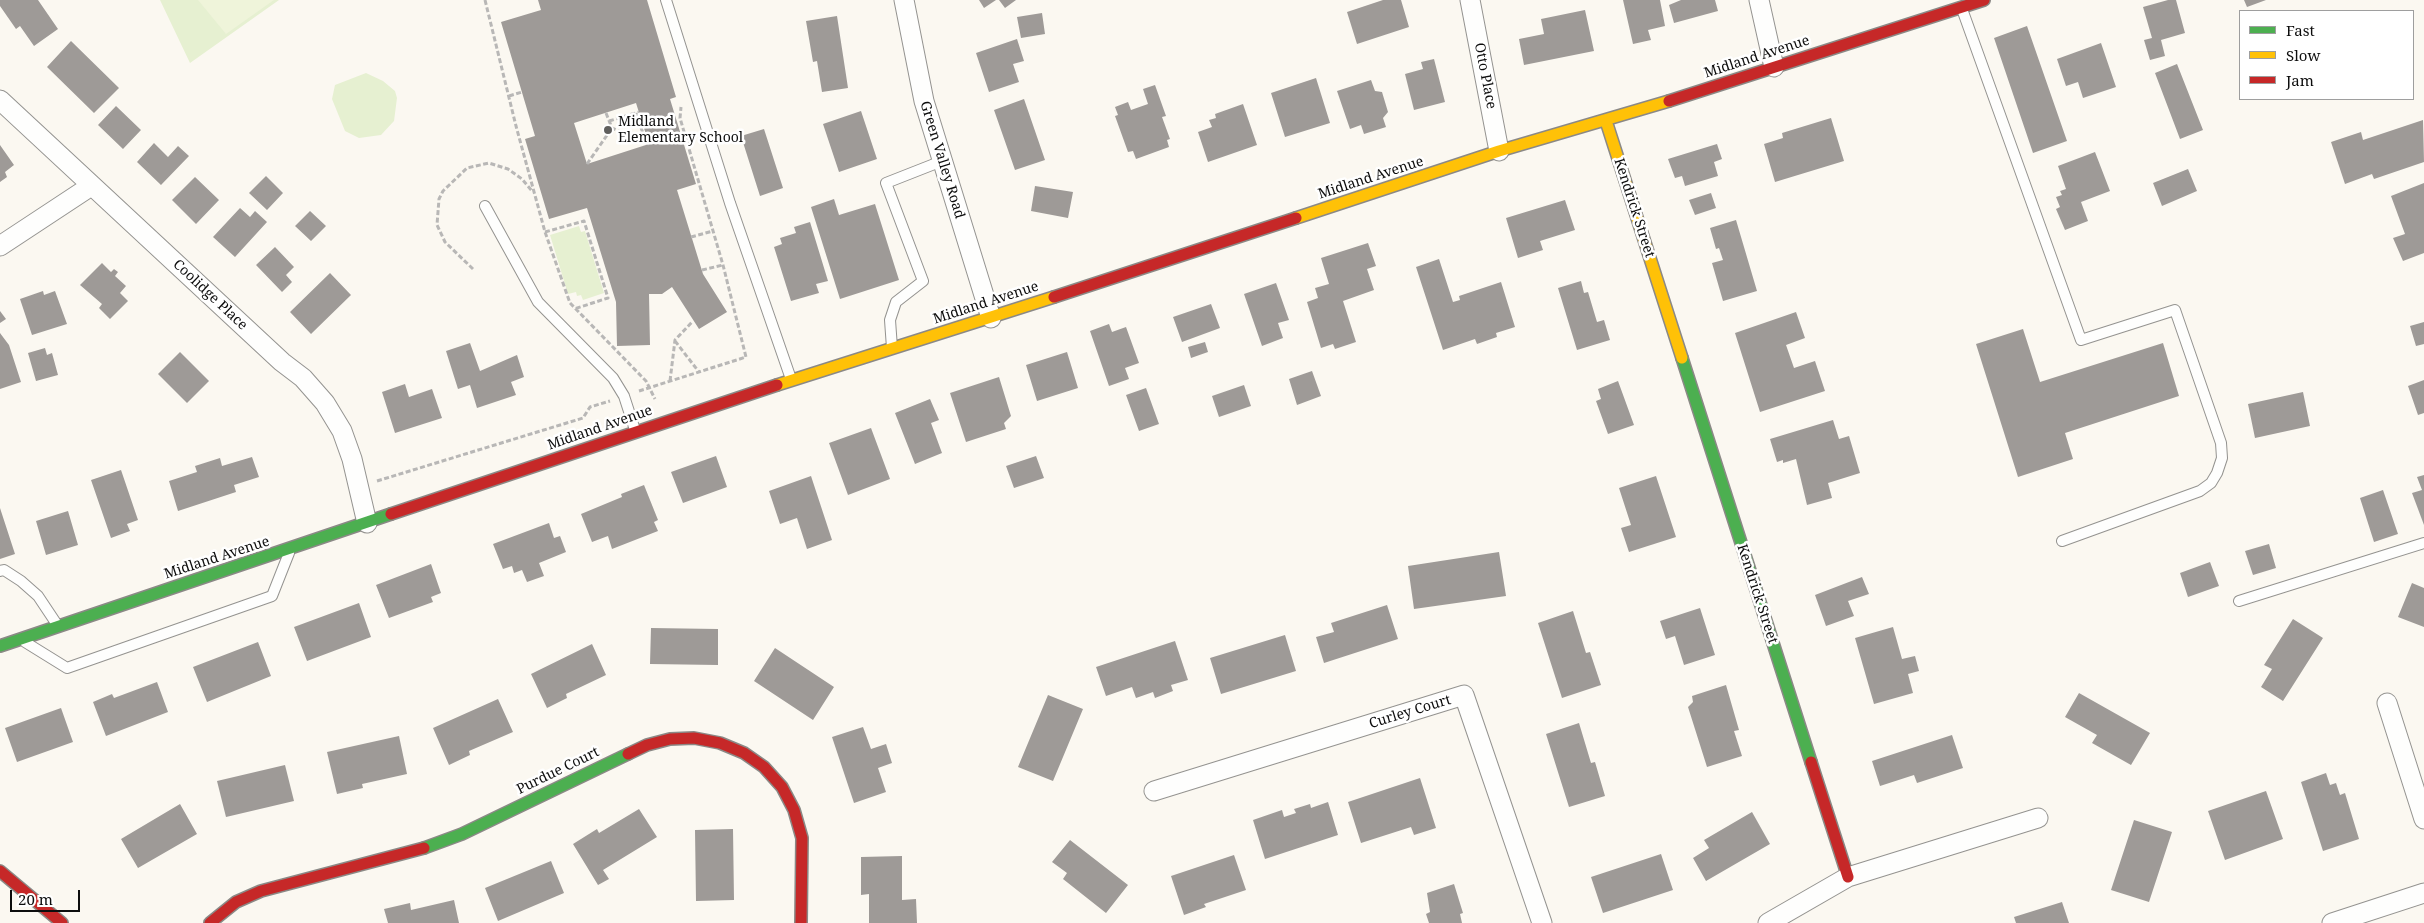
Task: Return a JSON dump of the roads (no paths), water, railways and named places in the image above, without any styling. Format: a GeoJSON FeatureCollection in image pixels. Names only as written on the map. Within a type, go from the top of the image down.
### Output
{"type":"FeatureCollection","features":[{"type":"Feature","properties":{"kind":"street","name":"Green Valley Road"},"geometry":{"type":"LineString","coordinates":[[904,0],[924,101],[991,318]]}},
{"type":"Feature","properties":{"kind":"street","name":"Otto Place"},"geometry":{"type":"LineString","coordinates":[[1470,0],[1499,151]]}},
{"type":"Feature","properties":{"kind":"street"},"geometry":{"type":"LineString","coordinates":[[1759,0],[1774,67]]}},
{"type":"Feature","properties":{"kind":"street","name":"Midland Avenue"},"geometry":{"type":"LineString","coordinates":[[0,646],[791,380],[991,318],[1499,151],[1606,120],[1984,0]]}},
{"type":"Feature","properties":{"kind":"street","name":"Coolidge Place"},"geometry":{"type":"LineString","coordinates":[[0,100],[282,362],[303,378],[325,403],[342,431],[352,459],[367,523]]}},
{"type":"Feature","properties":{"kind":"street","name":"Kendrick Street"},"geometry":{"type":"LineString","coordinates":[[1606,120],[1848,877]]}},
{"type":"Feature","properties":{"kind":"street"},"geometry":{"type":"LineString","coordinates":[[0,246],[91,186]]}},
{"type":"Feature","properties":{"kind":"street","name":"Curley Court"},"geometry":{"type":"LineString","coordinates":[[1154,791],[1464,696],[1542,923]]}},
{"type":"Feature","properties":{"kind":"street"},"geometry":{"type":"LineString","coordinates":[[2387,703],[2424,819]]}},
{"type":"Feature","properties":{"kind":"street","name":"Purdue Court"},"geometry":{"type":"LineString","coordinates":[[210,923],[236,902],[261,891],[417,851],[462,834],[646,745],[670,739],[694,738],[720,743],[744,753],[764,768],[782,787],[794,810],[802,838],[801,923]]}},
{"type":"Feature","properties":{"kind":"street"},"geometry":{"type":"LineString","coordinates":[[1768,923],[1848,877],[2038,818]]}},
{"type":"Feature","properties":{"kind":"street"},"geometry":{"type":"LineString","coordinates":[[0,872],[62,923]]}},
{"type":"Feature","properties":{"kind":"street"},"geometry":{"type":"LineString","coordinates":[[2332,923],[2424,893]]}},
{"type":"Feature","properties":{"kind":"lane"},"geometry":{"type":"LineString","coordinates":[[666,0],[730,203],[791,380]]}},
{"type":"Feature","properties":{"kind":"lane"},"geometry":{"type":"LineString","coordinates":[[1962,7],[2082,340],[2176,310],[2221,443],[2222,458],[2217,473],[2211,483],[2200,491],[2062,541]]}},
{"type":"Feature","properties":{"kind":"lane"},"geometry":{"type":"LineString","coordinates":[[892,348],[890,320],[896,302],[923,281],[886,182],[942,161]]}},
{"type":"Feature","properties":{"kind":"lane"},"geometry":{"type":"LineString","coordinates":[[485,206],[538,302],[613,378],[624,396],[636,431]]}},
{"type":"Feature","properties":{"kind":"lane"},"geometry":{"type":"LineString","coordinates":[[2239,601],[2424,543]]}},
{"type":"Feature","properties":{"kind":"lane"},"geometry":{"type":"LineString","coordinates":[[20,639],[67,668],[272,596],[291,549]]}},
{"type":"Feature","properties":{"kind":"lane"},"geometry":{"type":"LineString","coordinates":[[0,571],[4,570],[22,581],[38,596],[58,627]]}},
{"type":"Feature","properties":{"kind":"place","name":"Midland Elementary School"},"geometry":{"type":"Point","coordinates":[608,130]}}]}
